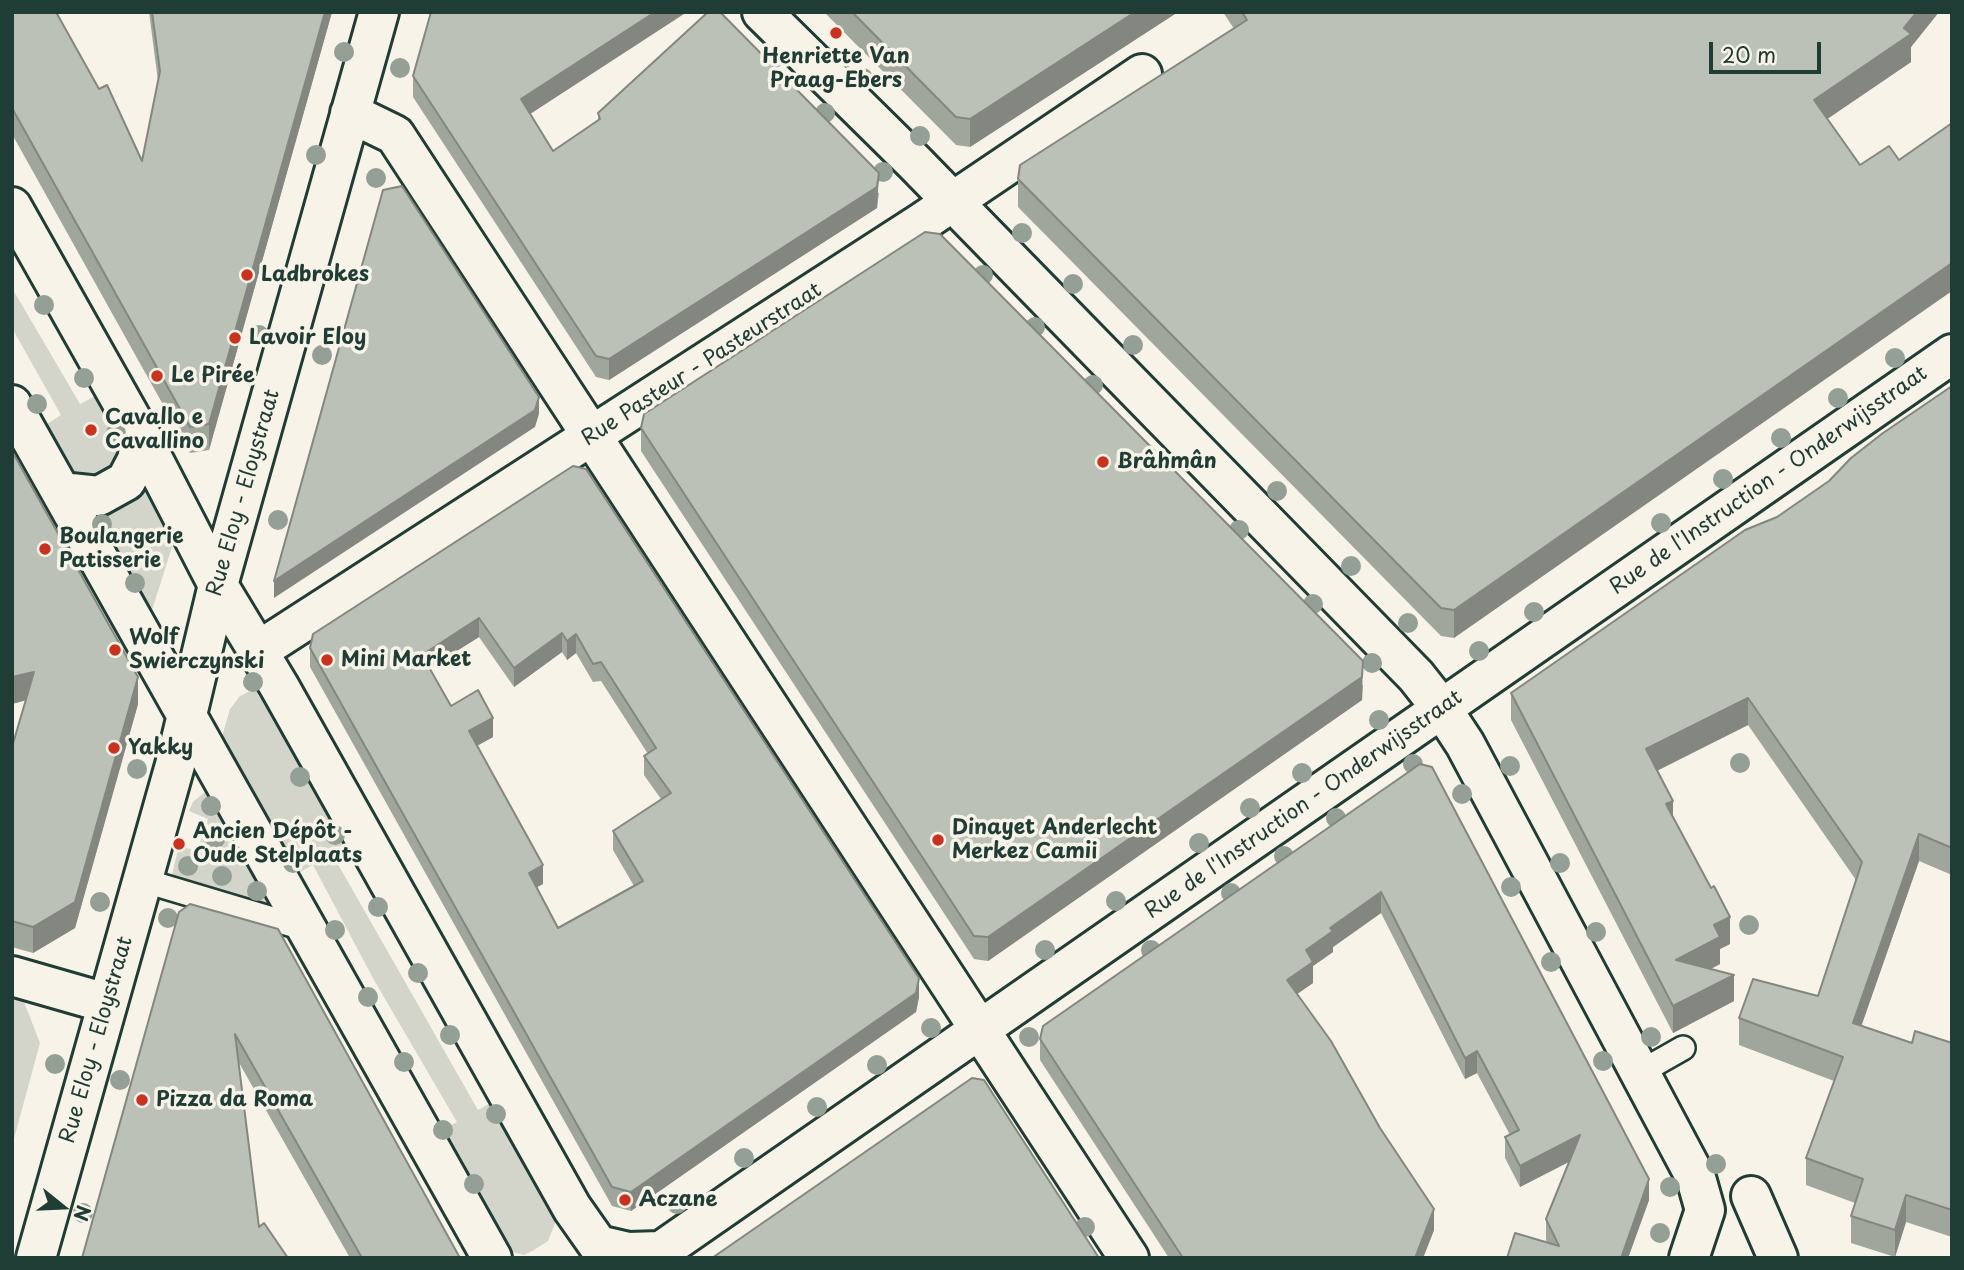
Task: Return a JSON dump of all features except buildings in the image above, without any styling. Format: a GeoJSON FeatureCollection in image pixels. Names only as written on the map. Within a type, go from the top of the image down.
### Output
{"type":"FeatureCollection","features":[{"type":"Feature","properties":{"kind":"street","name":"Rue Eloy - Eloystraat"},"geometry":{"type":"LineString","coordinates":[[36,1258],[175,765],[218,584],[379,12]]}},
{"type":"Feature","properties":{"kind":"street"},"geometry":{"type":"LineString","coordinates":[[762,12],[953,202],[1416,676],[1442,709],[1465,744],[1696,1178],[1705,1210],[1689,1258]]}},
{"type":"Feature","properties":{"kind":"street","name":"Rue Pasteur - Pasteurstraat"},"geometry":{"type":"LineString","coordinates":[[258,651],[953,202],[1142,75]]}},
{"type":"Feature","properties":{"kind":"street"},"geometry":{"type":"LineString","coordinates":[[350,113],[396,135],[1129,1258]]}},
{"type":"Feature","properties":{"kind":"street"},"geometry":{"type":"LineString","coordinates":[[12,207],[141,436],[218,584],[572,1208],[598,1245],[628,1252],[659,1254]]}},
{"type":"Feature","properties":{"kind":"street","name":"Rue de l'Instruction - Onderwijsstraat"},"geometry":{"type":"LineString","coordinates":[[659,1254],[1952,354]]}},
{"type":"Feature","properties":{"kind":"street"},"geometry":{"type":"LineString","coordinates":[[12,405],[492,1258]]}},
{"type":"Feature","properties":{"kind":"street"},"geometry":{"type":"LineString","coordinates":[[61,492],[99,496],[126,481],[137,460],[141,436]]}},
{"type":"Feature","properties":{"kind":"street"},"geometry":{"type":"LineString","coordinates":[[12,976],[106,1003]]}},
{"type":"Feature","properties":{"kind":"street"},"geometry":{"type":"LineString","coordinates":[[1751,1196],[1763,1246]]}},
{"type":"Feature","properties":{"kind":"lane"},"geometry":{"type":"LineString","coordinates":[[142,880],[306,929]]}},
{"type":"Feature","properties":{"kind":"lane"},"geometry":{"type":"LineString","coordinates":[[1639,1073],[1683,1048]]}},
{"type":"Feature","properties":{"kind":"shaded area"},"geometry":{"type":"Polygon","coordinates":[[[12,288],[80,404],[103,392],[127,437],[120,463],[88,485],[64,477],[36,431],[61,415],[12,328],[12,288]]]}},
{"type":"Feature","properties":{"kind":"shaded area"},"geometry":{"type":"Polygon","coordinates":[[[138,472],[179,525],[146,629],[86,501],[138,472]]]}},
{"type":"Feature","properties":{"kind":"shaded area"},"geometry":{"type":"Polygon","coordinates":[[[256,688],[267,689],[355,837],[331,852],[478,1110],[498,1099],[558,1216],[548,1241],[524,1255],[500,1249],[433,1136],[457,1122],[374,980],[313,865],[287,879],[219,747],[230,709],[240,696],[256,688]]]}},
{"type":"Feature","properties":{"kind":"shaded area"},"geometry":{"type":"Polygon","coordinates":[[[206,791],[218,801],[276,905],[266,910],[176,880],[172,874],[179,846],[197,851],[208,819],[189,811],[193,802],[206,791]]]}},
{"type":"Feature","properties":{"kind":"shaded area"},"geometry":{"type":"Polygon","coordinates":[[[12,999],[24,1002],[40,1043],[12,1146],[12,999]]]}},
{"type":"Feature","properties":{"kind":"place","name":"Henriette Van Praag-Ebers"},"geometry":{"type":"Point","coordinates":[836,33]}},
{"type":"Feature","properties":{"kind":"place","name":"Ladbrokes"},"geometry":{"type":"Point","coordinates":[247,275]}},
{"type":"Feature","properties":{"kind":"place","name":"Lavoir Eloy"},"geometry":{"type":"Point","coordinates":[235,338]}},
{"type":"Feature","properties":{"kind":"place","name":"Le Pirée"},"geometry":{"type":"Point","coordinates":[157,376]}},
{"type":"Feature","properties":{"kind":"place","name":"Cavallo e Cavallino"},"geometry":{"type":"Point","coordinates":[91,430]}},
{"type":"Feature","properties":{"kind":"place","name":"Brâhmân"},"geometry":{"type":"Point","coordinates":[1103,462]}},
{"type":"Feature","properties":{"kind":"place","name":"Boulangerie Patisserie"},"geometry":{"type":"Point","coordinates":[45,549]}},
{"type":"Feature","properties":{"kind":"place","name":"Wolf Swierczynski"},"geometry":{"type":"Point","coordinates":[115,650]}},
{"type":"Feature","properties":{"kind":"place","name":"Mini Market"},"geometry":{"type":"Point","coordinates":[327,660]}},
{"type":"Feature","properties":{"kind":"place","name":"Yakky"},"geometry":{"type":"Point","coordinates":[114,748]}},
{"type":"Feature","properties":{"kind":"place","name":"Dinayet Anderlecht Merkez Camii"},"geometry":{"type":"Point","coordinates":[938,840]}},
{"type":"Feature","properties":{"kind":"place","name":"Ancien Dépôt - Oude Stelplaats"},"geometry":{"type":"Point","coordinates":[179,844]}},
{"type":"Feature","properties":{"kind":"place","name":"Pizza da Roma"},"geometry":{"type":"Point","coordinates":[142,1100]}},
{"type":"Feature","properties":{"kind":"place","name":"Aczane"},"geometry":{"type":"Point","coordinates":[625,1200]}}]}
